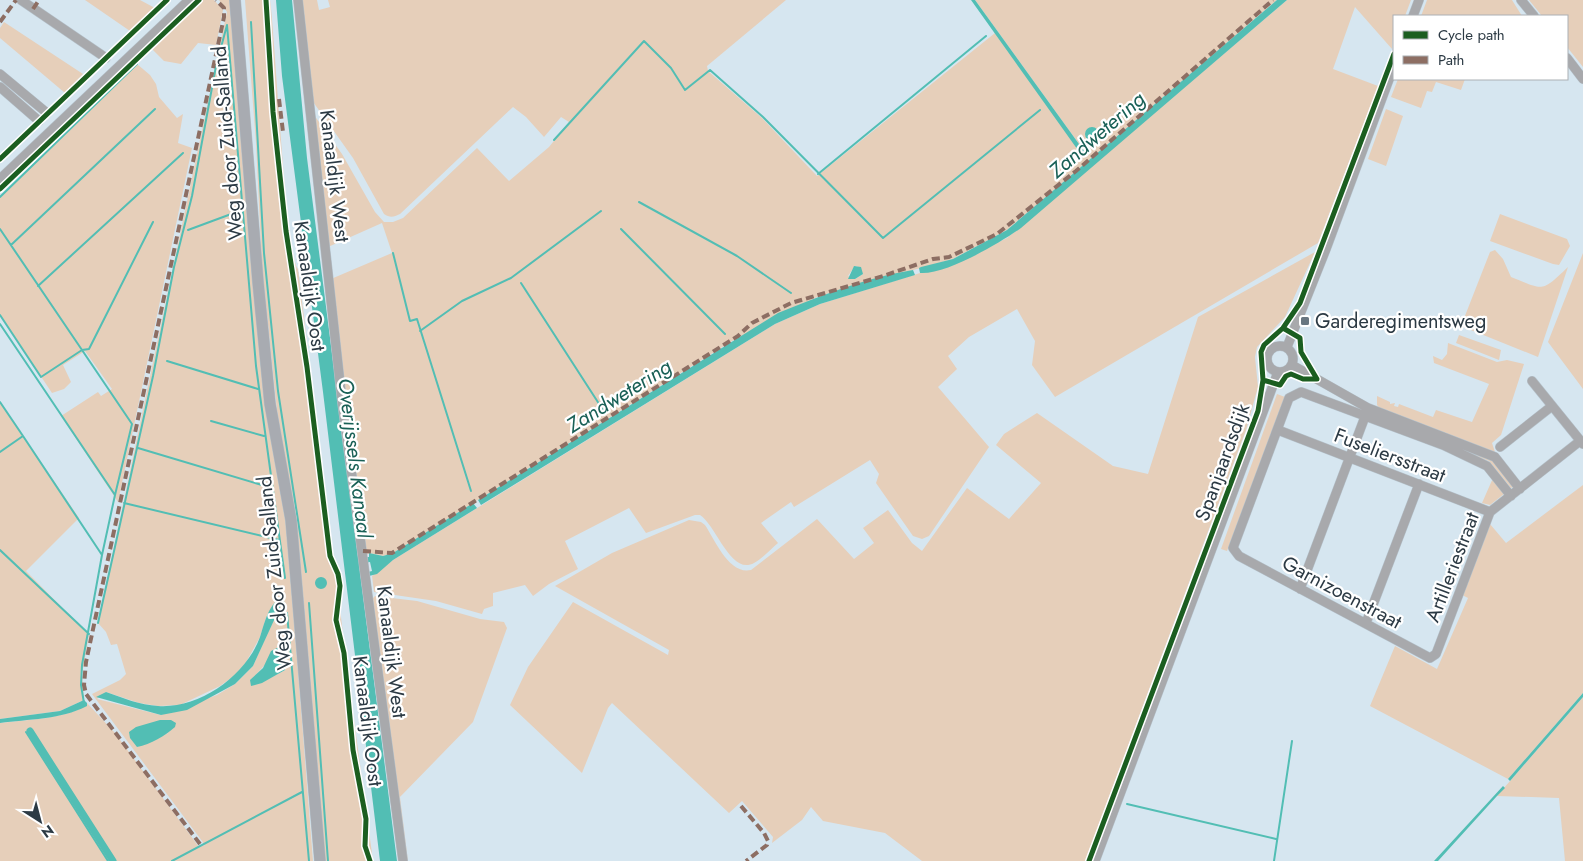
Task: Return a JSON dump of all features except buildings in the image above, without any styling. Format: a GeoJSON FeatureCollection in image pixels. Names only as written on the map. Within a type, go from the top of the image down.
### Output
{"type":"FeatureCollection","features":[{"type":"Feature","properties":{"kind":"main road","name":"Weg door Zuid-Salland"},"geometry":{"type":"LineString","coordinates":[[235,0],[270,404],[290,520],[320,861]]}},
{"type":"Feature","properties":{"kind":"main road","name":"Weg door Zuid-Salland"},"geometry":{"type":"LineString","coordinates":[[240,0],[257,182],[258,282]]}},
{"type":"Feature","properties":{"kind":"street"},"geometry":{"type":"LineString","coordinates":[[20,0],[106,58]]}},
{"type":"Feature","properties":{"kind":"street"},"geometry":{"type":"LineString","coordinates":[[0,179],[189,0]]}},
{"type":"Feature","properties":{"kind":"street","name":"Kanaaldijk West"},"geometry":{"type":"LineString","coordinates":[[298,0],[342,401],[364,560],[368,610],[403,861]]}},
{"type":"Feature","properties":{"kind":"street"},"geometry":{"type":"LineString","coordinates":[[1413,15],[1419,0]]}},
{"type":"Feature","properties":{"kind":"street"},"geometry":{"type":"LineString","coordinates":[[1521,0],[1533,15]]}},
{"type":"Feature","properties":{"kind":"street"},"geometry":{"type":"LineString","coordinates":[[1568,59],[1583,79]]}},
{"type":"Feature","properties":{"kind":"street"},"geometry":{"type":"LineString","coordinates":[[1287,347],[1326,250],[1393,69]]}},
{"type":"Feature","properties":{"kind":"street"},"geometry":{"type":"LineString","coordinates":[[0,74],[47,114]]}},
{"type":"Feature","properties":{"kind":"street"},"geometry":{"type":"LineString","coordinates":[[0,87],[40,121]]}},
{"type":"Feature","properties":{"kind":"street"},"geometry":{"type":"LineString","coordinates":[[1277,346],[1287,347],[1294,357],[1292,365],[1287,371],[1278,372],[1274,370],[1268,362],[1269,352],[1277,346]]}},
{"type":"Feature","properties":{"kind":"street"},"geometry":{"type":"LineString","coordinates":[[1292,365],[1368,408],[1495,457],[1520,489]]}},
{"type":"Feature","properties":{"kind":"street","name":"Spanjaardsdijk"},"geometry":{"type":"LineString","coordinates":[[1095,861],[1278,372]]}},
{"type":"Feature","properties":{"kind":"street"},"geometry":{"type":"LineString","coordinates":[[1532,381],[1582,443]]}},
{"type":"Feature","properties":{"kind":"street"},"geometry":{"type":"LineString","coordinates":[[1278,430],[1289,398],[1295,393],[1304,393],[1365,418],[1443,445],[1488,466],[1511,496]]}},
{"type":"Feature","properties":{"kind":"street"},"geometry":{"type":"LineString","coordinates":[[1500,447],[1552,406]]}},
{"type":"Feature","properties":{"kind":"street"},"geometry":{"type":"LineString","coordinates":[[1300,589],[1368,408]]}},
{"type":"Feature","properties":{"kind":"street","name":"Fuseliersstraat"},"geometry":{"type":"LineString","coordinates":[[1278,430],[1490,512]]}},
{"type":"Feature","properties":{"kind":"street","name":"Garnizoenstraat"},"geometry":{"type":"LineString","coordinates":[[1278,430],[1233,548],[1235,553],[1424,656],[1434,657]]}},
{"type":"Feature","properties":{"kind":"street","name":"Artilleriestraat"},"geometry":{"type":"LineString","coordinates":[[1434,657],[1490,512],[1582,443]]}},
{"type":"Feature","properties":{"kind":"street"},"geometry":{"type":"LineString","coordinates":[[1366,623],[1419,484]]}},
{"type":"Feature","properties":{"kind":"shaded area"},"geometry":{"type":"Polygon","coordinates":[[[85,0],[140,0],[155,8],[130,31],[85,0]]]}},
{"type":"Feature","properties":{"kind":"shaded area"},"geometry":{"type":"Polygon","coordinates":[[[201,0],[214,0],[223,10],[216,45],[198,43],[181,64],[164,61],[150,47],[201,0]]]}},
{"type":"Feature","properties":{"kind":"shaded area"},"geometry":{"type":"Polygon","coordinates":[[[219,0],[232,0],[288,543],[313,861],[0,861],[0,723],[59,716],[80,708],[87,703],[115,733],[199,847],[205,845],[92,694],[120,680],[126,674],[117,644],[111,645],[106,632],[98,623],[227,12],[219,0]],[[283,599],[266,618],[260,637],[245,664],[234,676],[220,686],[180,705],[158,706],[139,703],[106,692],[97,699],[161,715],[217,695],[235,684],[253,666],[283,599]],[[283,645],[251,680],[272,677],[285,670],[283,645]],[[136,727],[137,747],[168,733],[136,727]]]}},
{"type":"Feature","properties":{"kind":"shaded area"},"geometry":{"type":"Polygon","coordinates":[[[245,0],[265,0],[279,178],[292,272],[277,133],[267,0],[270,0],[289,227],[298,269],[373,861],[324,861],[262,267],[256,143],[245,0]]]}},
{"type":"Feature","properties":{"kind":"shaded area"},"geometry":{"type":"Polygon","coordinates":[[[300,0],[317,0],[319,10],[330,7],[328,0],[786,0],[707,66],[708,71],[762,118],[817,176],[995,33],[1080,152],[1084,151],[975,0],[1277,0],[1007,230],[953,259],[819,296],[732,341],[393,553],[383,556],[369,553],[366,556],[331,279],[392,253],[382,223],[328,247],[314,115],[342,154],[375,212],[384,222],[393,222],[403,218],[477,148],[509,181],[549,147],[569,122],[561,117],[544,137],[526,117],[513,107],[400,214],[390,217],[384,214],[353,158],[311,99],[300,0]],[[857,266],[854,267],[848,276],[855,279],[863,274],[857,266]]]}},
{"type":"Feature","properties":{"kind":"shaded area"},"geometry":{"type":"Polygon","coordinates":[[[1287,0],[1411,0],[1405,15],[1393,15],[1392,49],[1355,7],[1333,69],[1378,86],[1318,243],[1055,397],[1032,365],[1035,341],[1017,309],[969,337],[948,356],[957,369],[938,387],[989,447],[929,536],[922,539],[913,536],[876,483],[879,474],[870,460],[794,507],[791,502],[761,523],[778,543],[754,563],[746,565],[738,562],[731,556],[706,520],[700,515],[695,515],[646,533],[629,508],[565,541],[578,569],[549,584],[533,596],[525,585],[493,593],[493,606],[484,609],[482,614],[436,601],[374,592],[372,576],[393,560],[775,324],[820,304],[949,266],[1007,238],[1287,0]]]}},
{"type":"Feature","properties":{"kind":"shaded area"},"geometry":{"type":"Polygon","coordinates":[[[1427,0],[1512,0],[1521,15],[1421,15],[1427,0]]]}},
{"type":"Feature","properties":{"kind":"shaded area"},"geometry":{"type":"Polygon","coordinates":[[[1529,0],[1583,0],[1583,67],[1568,48],[1568,15],[1541,15],[1529,0]]]}},
{"type":"Feature","properties":{"kind":"shaded area"},"geometry":{"type":"Polygon","coordinates":[[[4,22],[83,74],[65,93],[0,38],[0,28],[4,22]]]}},
{"type":"Feature","properties":{"kind":"shaded area"},"geometry":{"type":"Polygon","coordinates":[[[137,64],[150,75],[156,84],[159,97],[177,118],[183,114],[178,143],[192,148],[118,502],[61,416],[98,392],[101,396],[112,389],[85,351],[63,365],[71,382],[64,389],[52,393],[0,315],[0,197],[137,64]]]}},
{"type":"Feature","properties":{"kind":"shaded area"},"geometry":{"type":"Polygon","coordinates":[[[1398,80],[1465,80],[1461,90],[1436,82],[1432,92],[1427,91],[1421,108],[1391,97],[1398,80]]]}},
{"type":"Feature","properties":{"kind":"shaded area"},"geometry":{"type":"Polygon","coordinates":[[[1386,109],[1403,116],[1386,166],[1368,159],[1386,109]]]}},
{"type":"Feature","properties":{"kind":"shaded area"},"geometry":{"type":"Polygon","coordinates":[[[1500,214],[1567,239],[1570,246],[1559,265],[1490,241],[1500,214]]]}},
{"type":"Feature","properties":{"kind":"shaded area"},"geometry":{"type":"Polygon","coordinates":[[[1495,250],[1503,259],[1511,277],[1530,285],[1542,287],[1547,285],[1568,267],[1538,357],[1461,326],[1490,252],[1495,250]]]}},
{"type":"Feature","properties":{"kind":"shaded area"},"geometry":{"type":"Polygon","coordinates":[[[1315,252],[1285,317],[1257,347],[1255,357],[1258,387],[1246,430],[1085,861],[922,861],[885,833],[823,821],[811,807],[802,820],[772,843],[773,837],[742,801],[729,813],[612,703],[608,708],[582,773],[510,705],[528,667],[573,602],[668,655],[669,650],[555,586],[612,553],[689,520],[701,522],[705,525],[729,562],[743,570],[751,570],[817,519],[854,559],[874,543],[863,528],[888,510],[912,543],[922,551],[967,488],[1009,519],[1041,483],[996,445],[1004,434],[1037,413],[1113,466],[1148,474],[1198,317],[1315,252]]]}},
{"type":"Feature","properties":{"kind":"shaded area"},"geometry":{"type":"Polygon","coordinates":[[[1583,253],[1583,389],[1548,342],[1583,253]]]}},
{"type":"Feature","properties":{"kind":"shaded area"},"geometry":{"type":"Polygon","coordinates":[[[1459,335],[1501,350],[1499,360],[1456,343],[1459,335]]]}},
{"type":"Feature","properties":{"kind":"shaded area"},"geometry":{"type":"Polygon","coordinates":[[[1448,343],[1497,362],[1507,360],[1524,364],[1501,435],[1492,443],[1495,452],[1380,409],[1377,405],[1377,396],[1390,402],[1390,404],[1395,403],[1394,406],[1398,407],[1399,404],[1433,417],[1436,410],[1472,422],[1489,384],[1434,363],[1433,356],[1442,360],[1447,354],[1448,343]]]}},
{"type":"Feature","properties":{"kind":"shaded area"},"geometry":{"type":"Polygon","coordinates":[[[1277,394],[1285,397],[1227,551],[1221,549],[1277,394]]]}},
{"type":"Feature","properties":{"kind":"shaded area"},"geometry":{"type":"Polygon","coordinates":[[[0,402],[79,518],[26,571],[89,635],[82,674],[84,700],[60,711],[0,719],[0,402]]]}},
{"type":"Feature","properties":{"kind":"shaded area"},"geometry":{"type":"Polygon","coordinates":[[[1399,427],[1491,458],[1513,487],[1511,488],[1489,461],[1399,427]]]}},
{"type":"Feature","properties":{"kind":"shaded area"},"geometry":{"type":"Polygon","coordinates":[[[1493,478],[1504,494],[1490,505],[1482,503],[1493,478]]]}},
{"type":"Feature","properties":{"kind":"shaded area"},"geometry":{"type":"Polygon","coordinates":[[[1583,485],[1583,693],[1508,779],[1370,706],[1395,646],[1437,669],[1468,598],[1462,595],[1490,524],[1506,543],[1583,485]]]}},
{"type":"Feature","properties":{"kind":"shaded area"},"geometry":{"type":"Polygon","coordinates":[[[375,596],[417,601],[480,619],[504,622],[507,628],[473,722],[400,797],[408,861],[404,861],[372,599],[375,596]]]}},
{"type":"Feature","properties":{"kind":"shaded area"},"geometry":{"type":"Polygon","coordinates":[[[1583,697],[1583,861],[1565,861],[1559,798],[1497,796],[1583,697]]]}},
{"type":"Feature","properties":{"kind":"water"},"geometry":{"type":"Polygon","coordinates":[[[276,0],[292,0],[307,158],[358,557],[369,557],[369,553],[383,556],[393,553],[473,503],[477,508],[393,560],[377,574],[369,576],[368,572],[372,571],[370,562],[359,564],[397,861],[380,861],[323,392],[282,76],[276,0]]]}},
{"type":"Feature","properties":{"kind":"water"},"geometry":{"type":"Polygon","coordinates":[[[971,0],[975,0],[1084,151],[1080,153],[971,0]]]}},
{"type":"Feature","properties":{"kind":"water"},"geometry":{"type":"Polygon","coordinates":[[[1277,0],[1287,0],[1021,228],[1000,242],[958,264],[944,269],[920,273],[919,268],[921,267],[953,259],[1007,230],[1277,0]]]}},
{"type":"Feature","properties":{"kind":"water","name":"Zandwetering"},"geometry":{"type":"Polygon","coordinates":[[[1089,127],[1095,127],[1099,134],[1095,141],[1089,141],[1085,137],[1085,131],[1089,127]]]}},
{"type":"Feature","properties":{"kind":"water"},"geometry":{"type":"Polygon","coordinates":[[[854,266],[861,267],[863,274],[855,279],[848,279],[854,266]]]}},
{"type":"Feature","properties":{"kind":"water"},"geometry":{"type":"Polygon","coordinates":[[[913,270],[915,275],[820,304],[775,324],[481,505],[478,500],[778,313],[861,282],[913,270]]]}},
{"type":"Feature","properties":{"kind":"water"},"geometry":{"type":"Polygon","coordinates":[[[321,577],[327,583],[321,589],[315,583],[321,577]]]}},
{"type":"Feature","properties":{"kind":"water"},"geometry":{"type":"Polygon","coordinates":[[[281,597],[285,603],[281,605],[253,666],[235,684],[187,710],[161,715],[96,697],[106,692],[138,703],[158,706],[189,702],[205,696],[232,677],[244,665],[260,637],[270,610],[281,597]]]}},
{"type":"Feature","properties":{"kind":"water"},"geometry":{"type":"Polygon","coordinates":[[[283,645],[285,670],[262,683],[251,686],[250,680],[263,668],[271,651],[283,645]]]}},
{"type":"Feature","properties":{"kind":"water"},"geometry":{"type":"Polygon","coordinates":[[[1583,693],[1583,697],[1510,781],[1508,779],[1583,693]]]}},
{"type":"Feature","properties":{"kind":"water"},"geometry":{"type":"Polygon","coordinates":[[[84,700],[87,706],[77,711],[44,718],[0,723],[0,719],[60,711],[84,700]]]}},
{"type":"Feature","properties":{"kind":"water"},"geometry":{"type":"Polygon","coordinates":[[[160,720],[171,720],[176,723],[175,727],[158,739],[137,747],[130,738],[129,732],[136,727],[160,720]]]}},
{"type":"Feature","properties":{"kind":"water"},"geometry":{"type":"Polygon","coordinates":[[[1503,786],[1505,788],[1438,861],[1434,861],[1503,786]]]}},
{"type":"Feature","properties":{"kind":"waterway"},"geometry":{"type":"LineString","coordinates":[[251,22],[264,253],[278,391],[306,572]]}},
{"type":"Feature","properties":{"kind":"waterway"},"geometry":{"type":"LineString","coordinates":[[98,623],[153,376],[174,267],[192,196],[216,66],[227,25],[256,366],[285,578]]}},
{"type":"Feature","properties":{"kind":"waterway"},"geometry":{"type":"LineString","coordinates":[[818,174],[986,36]]}},
{"type":"Feature","properties":{"kind":"waterway"},"geometry":{"type":"LineString","coordinates":[[554,140],[644,41],[671,68],[685,90],[710,70],[763,117],[883,238],[1040,110]]}},
{"type":"Feature","properties":{"kind":"waterway"},"geometry":{"type":"LineString","coordinates":[[0,197],[137,64]]}},
{"type":"Feature","properties":{"kind":"waterway"},"geometry":{"type":"LineString","coordinates":[[11,245],[155,109]]}},
{"type":"Feature","properties":{"kind":"waterway"},"geometry":{"type":"LineString","coordinates":[[38,286],[183,153]]}},
{"type":"Feature","properties":{"kind":"waterway"},"geometry":{"type":"LineString","coordinates":[[639,202],[737,256],[791,293]]}},
{"type":"Feature","properties":{"kind":"waterway"},"geometry":{"type":"LineString","coordinates":[[188,230],[242,210]]}},
{"type":"Feature","properties":{"kind":"waterway"},"geometry":{"type":"LineString","coordinates":[[420,331],[462,301],[511,278],[601,211]]}},
{"type":"Feature","properties":{"kind":"waterway"},"geometry":{"type":"LineString","coordinates":[[0,229],[82,350],[89,349],[153,222]]}},
{"type":"Feature","properties":{"kind":"waterway"},"geometry":{"type":"LineString","coordinates":[[621,229],[725,334]]}},
{"type":"Feature","properties":{"kind":"waterway"},"geometry":{"type":"LineString","coordinates":[[393,253],[410,321],[417,319],[471,491]]}},
{"type":"Feature","properties":{"kind":"waterway","name":"Zandwetering"},"geometry":{"type":"LineString","coordinates":[[521,283],[603,410]]}},
{"type":"Feature","properties":{"kind":"waterway"},"geometry":{"type":"LineString","coordinates":[[0,315],[41,377],[82,350],[132,424],[115,495]]}},
{"type":"Feature","properties":{"kind":"waterway"},"geometry":{"type":"LineString","coordinates":[[0,324],[115,495],[102,555]]}},
{"type":"Feature","properties":{"kind":"waterway"},"geometry":{"type":"LineString","coordinates":[[167,361],[258,389]]}},
{"type":"Feature","properties":{"kind":"waterway"},"geometry":{"type":"LineString","coordinates":[[0,402],[23,436],[0,452]]}},
{"type":"Feature","properties":{"kind":"waterway"},"geometry":{"type":"LineString","coordinates":[[211,421],[264,436]]}},
{"type":"Feature","properties":{"kind":"waterway"},"geometry":{"type":"LineString","coordinates":[[23,436],[102,555],[82,665],[81,685],[84,703]]}},
{"type":"Feature","properties":{"kind":"waterway"},"geometry":{"type":"LineString","coordinates":[[138,448],[272,488]]}},
{"type":"Feature","properties":{"kind":"waterway"},"geometry":{"type":"LineString","coordinates":[[124,503],[279,540]]}},
{"type":"Feature","properties":{"kind":"waterway"},"geometry":{"type":"LineString","coordinates":[[0,550],[89,634]]}},
{"type":"Feature","properties":{"kind":"waterway"},"geometry":{"type":"LineString","coordinates":[[309,603],[328,861]]}},
{"type":"Feature","properties":{"kind":"waterway"},"geometry":{"type":"LineString","coordinates":[[287,613],[309,861]]}},
{"type":"Feature","properties":{"kind":"waterway"},"geometry":{"type":"LineString","coordinates":[[30,731],[113,861]]}},
{"type":"Feature","properties":{"kind":"waterway"},"geometry":{"type":"LineString","coordinates":[[26,732],[108,861]]}},
{"type":"Feature","properties":{"kind":"waterway"},"geometry":{"type":"LineString","coordinates":[[1274,861],[1292,741]]}},
{"type":"Feature","properties":{"kind":"waterway"},"geometry":{"type":"LineString","coordinates":[[172,861],[302,792]]}},
{"type":"Feature","properties":{"kind":"waterway"},"geometry":{"type":"LineString","coordinates":[[1127,804],[1276,839]]}},
{"type":"Feature","properties":{"kind":"marked path"},"geometry":{"type":"LineString","coordinates":[[0,22],[16,0]]}},
{"type":"Feature","properties":{"kind":"marked path"},"geometry":{"type":"LineString","coordinates":[[33,9],[39,0]]}},
{"type":"Feature","properties":{"kind":"marked path"},"geometry":{"type":"LineString","coordinates":[[200,844],[86,694],[84,685],[86,662],[224,17],[224,8],[216,0]]}},
{"type":"Feature","properties":{"kind":"marked path"},"geometry":{"type":"LineString","coordinates":[[363,551],[392,553],[738,336],[752,323],[791,303],[933,259],[949,257],[997,234],[1076,171],[1273,0]]}},
{"type":"Feature","properties":{"kind":"marked path"},"geometry":{"type":"LineString","coordinates":[[279,99],[283,132]]}},
{"type":"Feature","properties":{"kind":"marked path"},"geometry":{"type":"LineString","coordinates":[[741,806],[764,833],[768,841],[767,845],[746,861]]}},
{"type":"Feature","properties":{"kind":"cycle path"},"geometry":{"type":"LineString","coordinates":[[0,159],[167,0]]}},
{"type":"Feature","properties":{"kind":"cycle path"},"geometry":{"type":"LineString","coordinates":[[0,189],[199,0]]}},
{"type":"Feature","properties":{"kind":"cycle path","name":"Kanaaldijk Oost"},"geometry":{"type":"LineString","coordinates":[[266,0],[273,112],[286,231],[307,367],[330,556],[338,574],[340,586],[336,620],[344,653],[353,750],[366,819],[365,846],[370,861]]}},
{"type":"Feature","properties":{"kind":"cycle path"},"geometry":{"type":"LineString","coordinates":[[1089,861],[1258,411],[1263,380],[1261,352],[1264,345],[1283,328],[1300,303],[1393,57]]}},
{"type":"Feature","properties":{"kind":"cycle path"},"geometry":{"type":"LineString","coordinates":[[1263,380],[1280,385],[1286,376],[1291,374],[1303,379],[1317,379],[1301,352],[1300,338],[1283,328]]}},
{"type":"Feature","properties":{"kind":"place","name":"Garderegimentsweg"},"geometry":{"type":"Point","coordinates":[1305,321]}},
{"type":"Feature","properties":{"kind":"water label","name":"Overijssels Kanaal"},"geometry":{"type":"Point","coordinates":[355,458]}}]}
